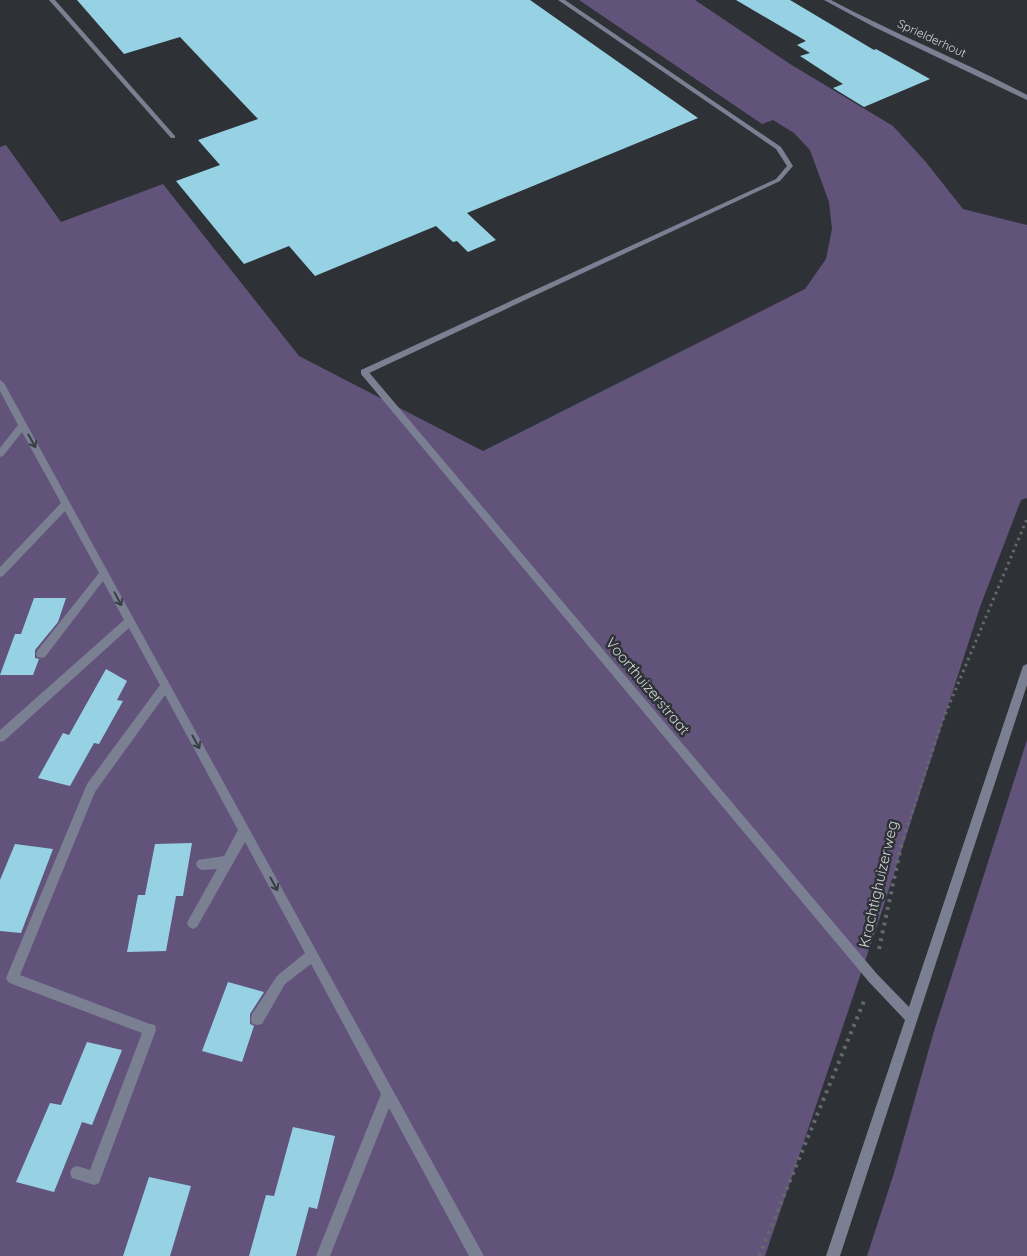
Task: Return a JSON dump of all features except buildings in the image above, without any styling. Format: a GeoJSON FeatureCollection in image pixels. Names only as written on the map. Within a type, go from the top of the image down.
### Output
{"type":"FeatureCollection","features":[{"type":"Feature","properties":{"kind":"street"},"geometry":{"type":"LineString","coordinates":[[52,0],[173,137]]}},
{"type":"Feature","properties":{"kind":"street","name":"Voorthuizerstraat"},"geometry":{"type":"LineString","coordinates":[[561,0],[778,148],[790,166],[778,180],[364,372],[873,978],[911,1018]]}},
{"type":"Feature","properties":{"kind":"street","name":"Sprielderhout"},"geometry":{"type":"LineString","coordinates":[[827,0],[859,18],[960,64],[1027,98]]}},
{"type":"Feature","properties":{"kind":"street"},"geometry":{"type":"LineString","coordinates":[[0,383],[477,1256]]}},
{"type":"Feature","properties":{"kind":"street"},"geometry":{"type":"LineString","coordinates":[[0,454],[23,425]]}},
{"type":"Feature","properties":{"kind":"street"},"geometry":{"type":"LineString","coordinates":[[0,573],[66,504]]}},
{"type":"Feature","properties":{"kind":"street"},"geometry":{"type":"LineString","coordinates":[[40,654],[104,573]]}},
{"type":"Feature","properties":{"kind":"street"},"geometry":{"type":"LineString","coordinates":[[0,737],[130,621]]}},
{"type":"Feature","properties":{"kind":"street"},"geometry":{"type":"LineString","coordinates":[[832,1256],[1027,669]]}},
{"type":"Feature","properties":{"kind":"street"},"geometry":{"type":"LineString","coordinates":[[76,1173],[94,1178],[150,1030],[12,978],[91,788],[165,686]]}},
{"type":"Feature","properties":{"kind":"street"},"geometry":{"type":"LineString","coordinates":[[193,923],[245,830]]}},
{"type":"Feature","properties":{"kind":"street"},"geometry":{"type":"LineString","coordinates":[[202,864],[227,862]]}},
{"type":"Feature","properties":{"kind":"street"},"geometry":{"type":"LineString","coordinates":[[257,1019],[280,980],[312,955]]}},
{"type":"Feature","properties":{"kind":"street"},"geometry":{"type":"LineString","coordinates":[[323,1256],[388,1094]]}},
{"type":"Feature","properties":{"kind":"path","name":"Krachtighuizerweg"},"geometry":{"type":"LineString","coordinates":[[759,1256],[873,978],[902,842],[917,796],[942,722],[1027,518]]}},
{"type":"Feature","properties":{"kind":"shaded area"},"geometry":{"type":"Polygon","coordinates":[[[579,0],[695,0],[790,64],[893,126],[925,161],[963,209],[1027,225],[1027,498],[1021,500],[980,607],[878,923],[765,1256],[0,1256],[0,147],[6,145],[61,222],[163,184],[299,356],[483,451],[805,289],[826,259],[832,229],[829,202],[810,150],[794,133],[773,120],[762,124],[579,0]]]}},
{"type":"Feature","properties":{"kind":"shaded area"},"geometry":{"type":"Polygon","coordinates":[[[1027,740],[1027,1256],[867,1256],[894,1173],[934,1031],[1027,740]]]}}]}
